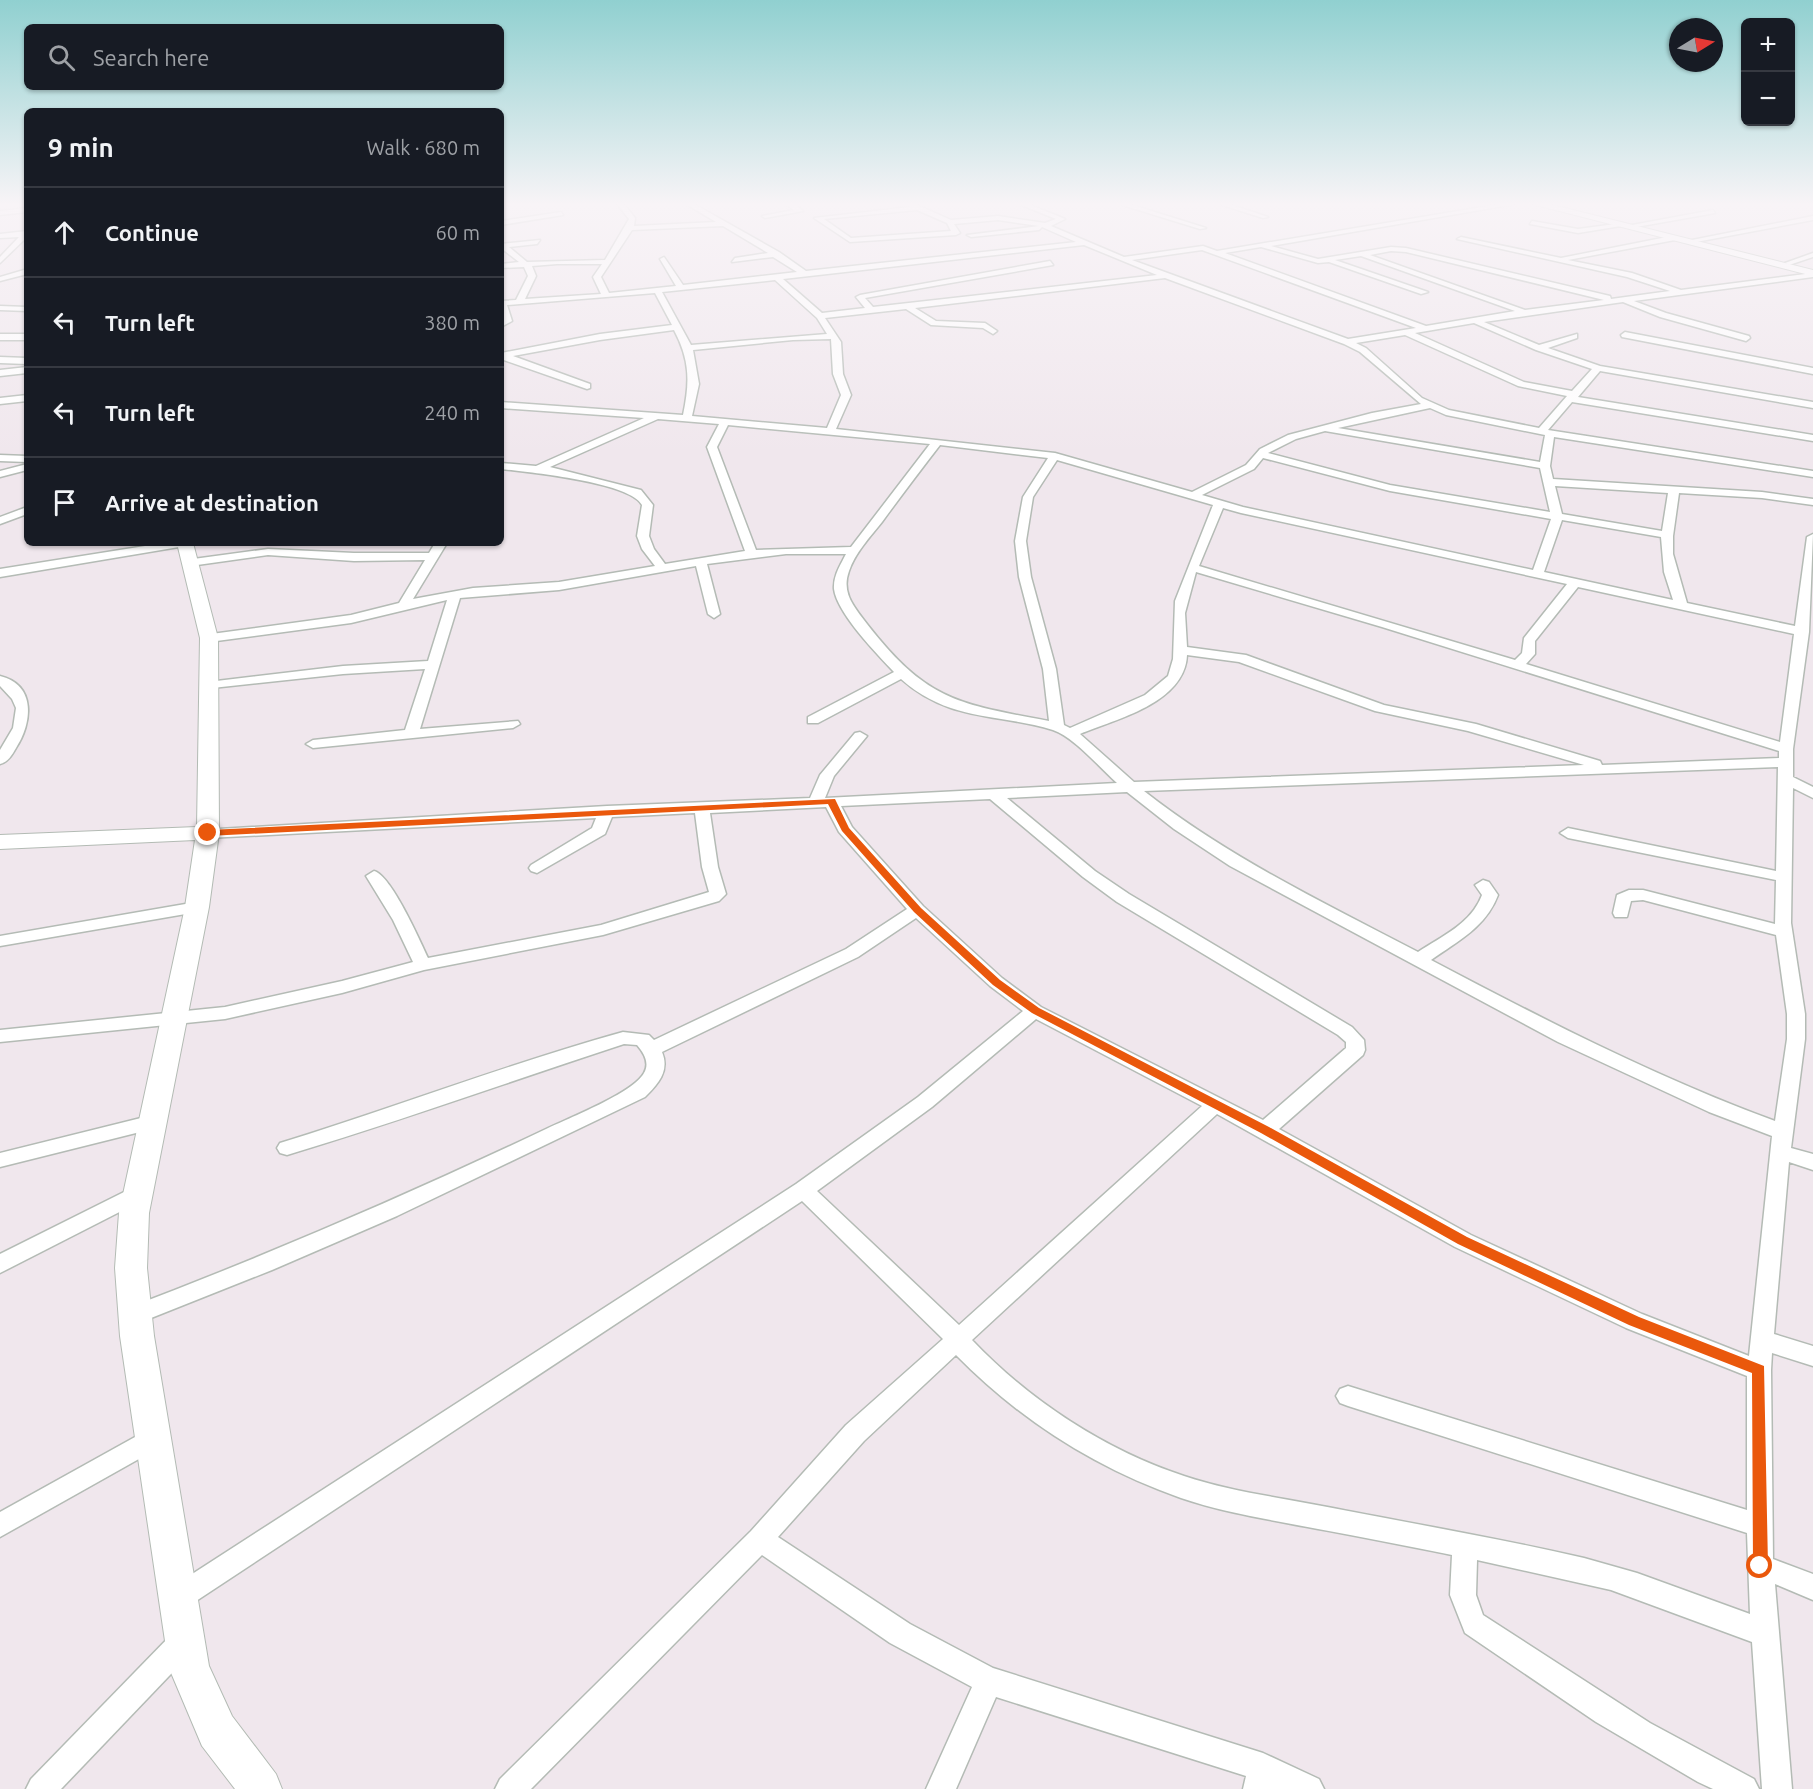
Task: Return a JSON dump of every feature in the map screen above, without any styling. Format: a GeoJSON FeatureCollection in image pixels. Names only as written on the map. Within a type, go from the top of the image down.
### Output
{"type":"FeatureCollection","features":[{"type":"Feature","properties":{"kind":"street"},"geometry":{"type":"LineString","coordinates":[[519,302],[526,287]]}},
{"type":"Feature","properties":{"kind":"street"},"geometry":{"type":"LineString","coordinates":[[602,287],[606,296]]}},
{"type":"Feature","properties":{"kind":"street"},"geometry":{"type":"LineString","coordinates":[[504,303],[686,287]]}},
{"type":"Feature","properties":{"kind":"street"},"geometry":{"type":"LineString","coordinates":[[788,287],[820,316],[837,342],[838,374],[846,395],[830,432]]}},
{"type":"Feature","properties":{"kind":"street"},"geometry":{"type":"LineString","coordinates":[[871,310],[860,297],[913,287]]}},
{"type":"Feature","properties":{"kind":"street"},"geometry":{"type":"LineString","coordinates":[[820,316],[1071,287]]}},
{"type":"Feature","properties":{"kind":"street"},"geometry":{"type":"LineString","coordinates":[[1198,287],[1347,342],[1363,350],[1428,406],[1461,416],[1545,432],[1813,474]]}},
{"type":"Feature","properties":{"kind":"street"},"geometry":{"type":"LineString","coordinates":[[1313,287],[1423,327]]}},
{"type":"Feature","properties":{"kind":"street"},"geometry":{"type":"LineString","coordinates":[[1410,287],[1424,292]]}},
{"type":"Feature","properties":{"kind":"street"},"geometry":{"type":"LineString","coordinates":[[1456,287],[1526,312]]}},
{"type":"Feature","properties":{"kind":"street"},"geometry":{"type":"LineString","coordinates":[[1567,287],[1621,300],[1663,315],[1746,338]]}},
{"type":"Feature","properties":{"kind":"street"},"geometry":{"type":"LineString","coordinates":[[1668,287],[1680,292]]}},
{"type":"Feature","properties":{"kind":"street"},"geometry":{"type":"LineString","coordinates":[[1347,342],[1423,327],[1710,287]]}},
{"type":"Feature","properties":{"kind":"street"},"geometry":{"type":"LineString","coordinates":[[657,290],[688,348],[694,384],[687,418]]}},
{"type":"Feature","properties":{"kind":"street"},"geometry":{"type":"LineString","coordinates":[[909,307],[934,323],[985,326],[993,331]]}},
{"type":"Feature","properties":{"kind":"street"},"geometry":{"type":"LineString","coordinates":[[0,308],[24,309]]}},
{"type":"Feature","properties":{"kind":"street"},"geometry":{"type":"LineString","coordinates":[[504,309],[508,321],[504,323]]}},
{"type":"Feature","properties":{"kind":"street"},"geometry":{"type":"LineString","coordinates":[[1472,320],[1539,348],[1598,368],[1813,405]]}},
{"type":"Feature","properties":{"kind":"street"},"geometry":{"type":"LineString","coordinates":[[504,356],[600,337],[677,327]]}},
{"type":"Feature","properties":{"kind":"street"},"geometry":{"type":"LineString","coordinates":[[1403,331],[1521,384],[1573,397],[1813,438]]}},
{"type":"Feature","properties":{"kind":"street"},"geometry":{"type":"LineString","coordinates":[[1625,335],[1813,371]]}},
{"type":"Feature","properties":{"kind":"street"},"geometry":{"type":"LineString","coordinates":[[688,348],[793,337],[834,336]]}},
{"type":"Feature","properties":{"kind":"street"},"geometry":{"type":"LineString","coordinates":[[1539,348],[1574,336]]}},
{"type":"Feature","properties":{"kind":"street"},"geometry":{"type":"LineString","coordinates":[[0,337],[24,337]]}},
{"type":"Feature","properties":{"kind":"street"},"geometry":{"type":"LineString","coordinates":[[504,357],[587,386]]}},
{"type":"Feature","properties":{"kind":"street"},"geometry":{"type":"LineString","coordinates":[[0,360],[24,361]]}},
{"type":"Feature","properties":{"kind":"street"},"geometry":{"type":"LineString","coordinates":[[1537,574],[1557,518],[1545,466],[1545,432],[1598,368]]}},
{"type":"Feature","properties":{"kind":"street"},"geometry":{"type":"LineString","coordinates":[[0,373],[24,370]]}},
{"type":"Feature","properties":{"kind":"street"},"geometry":{"type":"LineString","coordinates":[[0,401],[24,398]]}},
{"type":"Feature","properties":{"kind":"street"},"geometry":{"type":"LineString","coordinates":[[504,405],[687,418],[937,442],[1055,456],[1219,504],[1803,632]]}},
{"type":"Feature","properties":{"kind":"street"},"geometry":{"type":"LineString","coordinates":[[1191,496],[1250,467],[1260,454],[1292,437],[1321,428],[1428,406]]}},
{"type":"Feature","properties":{"kind":"street"},"geometry":{"type":"LineString","coordinates":[[540,468],[654,417]]}},
{"type":"Feature","properties":{"kind":"street"},"geometry":{"type":"LineString","coordinates":[[725,422],[712,447],[751,553]]}},
{"type":"Feature","properties":{"kind":"street"},"geometry":{"type":"LineString","coordinates":[[1321,428],[1545,466]]}},
{"type":"Feature","properties":{"kind":"street"},"geometry":{"type":"LineString","coordinates":[[937,442],[854,550],[843,571],[840,586],[843,601],[902,673],[920,688],[964,707],[1064,730],[1130,788],[1179,826],[1236,863],[1565,1038],[1716,1107],[1782,1142],[1813,1162]]}},
{"type":"Feature","properties":{"kind":"street"},"geometry":{"type":"LineString","coordinates":[[1260,454],[1390,488],[1667,536]]}},
{"type":"Feature","properties":{"kind":"street"},"geometry":{"type":"LineString","coordinates":[[1055,456],[1026,500],[1019,548],[1023,572],[1046,651],[1064,730]]}},
{"type":"Feature","properties":{"kind":"street"},"geometry":{"type":"LineString","coordinates":[[0,458],[24,459]]}},
{"type":"Feature","properties":{"kind":"street"},"geometry":{"type":"LineString","coordinates":[[504,466],[540,468],[623,487],[646,499],[649,506],[643,535],[645,543],[661,566]]}},
{"type":"Feature","properties":{"kind":"street"},"geometry":{"type":"LineString","coordinates":[[0,474],[24,468]]}},
{"type":"Feature","properties":{"kind":"street"},"geometry":{"type":"LineString","coordinates":[[1548,482],[1674,489],[1813,502]]}},
{"type":"Feature","properties":{"kind":"street"},"geometry":{"type":"LineString","coordinates":[[1674,489],[1673,512],[1667,536],[1670,575],[1682,606]]}},
{"type":"Feature","properties":{"kind":"street"},"geometry":{"type":"LineString","coordinates":[[1064,730],[1159,693],[1171,683],[1178,668],[1181,650],[1178,614],[1181,597],[1219,504]]}},
{"type":"Feature","properties":{"kind":"street"},"geometry":{"type":"LineString","coordinates":[[0,521],[24,511]]}},
{"type":"Feature","properties":{"kind":"street"},"geometry":{"type":"LineString","coordinates":[[1777,1789],[1760,1566],[1759,1370],[1782,1142],[1796,1039],[1796,1014],[1784,932],[1786,764],[1800,682],[1803,632],[1809,619],[1813,545]]}},
{"type":"Feature","properties":{"kind":"street"},"geometry":{"type":"LineString","coordinates":[[343,556],[348,546]]}},
{"type":"Feature","properties":{"kind":"street"},"geometry":{"type":"LineString","coordinates":[[404,604],[439,546]]}},
{"type":"Feature","properties":{"kind":"street"},"geometry":{"type":"LineString","coordinates":[[208,638],[351,619],[404,604],[454,595],[559,586],[616,578],[661,566],[751,553],[854,550]]}},
{"type":"Feature","properties":{"kind":"street"},"geometry":{"type":"LineString","coordinates":[[188,552],[208,638],[208,833],[176,1018],[134,1213],[131,1268],[153,1438],[189,1668],[217,1731],[261,1789]]}},
{"type":"Feature","properties":{"kind":"street"},"geometry":{"type":"LineString","coordinates":[[0,573],[188,552],[301,552],[343,556],[433,556]]}},
{"type":"Feature","properties":{"kind":"street"},"geometry":{"type":"LineString","coordinates":[[700,560],[714,614]]}},
{"type":"Feature","properties":{"kind":"street"},"geometry":{"type":"LineString","coordinates":[[1194,568],[1518,665],[1786,764],[1813,794]]}},
{"type":"Feature","properties":{"kind":"street"},"geometry":{"type":"LineString","coordinates":[[1518,665],[1528,654],[1529,641],[1575,583]]}},
{"type":"Feature","properties":{"kind":"street"},"geometry":{"type":"LineString","coordinates":[[412,732],[454,595]]}},
{"type":"Feature","properties":{"kind":"street"},"geometry":{"type":"LineString","coordinates":[[1181,650],[1241,658],[1380,708],[1471,727],[1609,769]]}},
{"type":"Feature","properties":{"kind":"street"},"geometry":{"type":"LineString","coordinates":[[208,686],[343,670],[431,665]]}},
{"type":"Feature","properties":{"kind":"street"},"geometry":{"type":"LineString","coordinates":[[813,720],[902,673]]}},
{"type":"Feature","properties":{"kind":"street"},"geometry":{"type":"LineString","coordinates":[[0,680],[17,693],[24,708],[21,728],[0,760]]}},
{"type":"Feature","properties":{"kind":"street"},"geometry":{"type":"LineString","coordinates":[[313,744],[412,732],[513,724]]}},
{"type":"Feature","properties":{"kind":"street"},"geometry":{"type":"LineString","coordinates":[[860,736],[827,775],[824,802],[917,910],[996,982],[1035,1011],[1265,1130],[1462,1241],[1634,1321],[1759,1370]]}},
{"type":"Feature","properties":{"kind":"street"},"geometry":{"type":"LineString","coordinates":[[0,842],[608,811],[1130,788],[1786,764]]}},
{"type":"Feature","properties":{"kind":"street"},"geometry":{"type":"LineString","coordinates":[[995,795],[1089,874],[1123,898],[1345,1031],[1355,1040],[1356,1050],[1265,1130]]}},
{"type":"Feature","properties":{"kind":"street"},"geometry":{"type":"LineString","coordinates":[[0,1036],[225,1012],[277,1002],[423,965],[603,930],[718,894],[710,867],[702,807]]}},
{"type":"Feature","properties":{"kind":"street"},"geometry":{"type":"LineString","coordinates":[[537,868],[599,831],[608,811]]}},
{"type":"Feature","properties":{"kind":"street"},"geometry":{"type":"LineString","coordinates":[[1568,833],[1783,877]]}},
{"type":"Feature","properties":{"kind":"street"},"geometry":{"type":"LineString","coordinates":[[374,876],[401,920],[423,965]]}},
{"type":"Feature","properties":{"kind":"street"},"geometry":{"type":"LineString","coordinates":[[1420,959],[1478,919],[1487,906],[1490,895],[1483,885]]}},
{"type":"Feature","properties":{"kind":"street"},"geometry":{"type":"LineString","coordinates":[[1621,913],[1623,899],[1629,895],[1643,895],[1784,932]]}},
{"type":"Feature","properties":{"kind":"street"},"geometry":{"type":"LineString","coordinates":[[0,941],[197,907]]}},
{"type":"Feature","properties":{"kind":"street"},"geometry":{"type":"LineString","coordinates":[[652,1049],[852,953],[917,910]]}},
{"type":"Feature","properties":{"kind":"street"},"geometry":{"type":"LineString","coordinates":[[178,1599],[803,1190],[925,1102],[1035,1011]]}},
{"type":"Feature","properties":{"kind":"street"},"geometry":{"type":"LineString","coordinates":[[136,1315],[345,1231],[521,1151],[638,1092],[654,1078],[657,1066],[652,1049],[642,1039],[623,1038],[476,1085],[377,1121],[287,1148]]}},
{"type":"Feature","properties":{"kind":"street"},"geometry":{"type":"LineString","coordinates":[[510,1789],[760,1539],[855,1433],[1216,1104]]}},
{"type":"Feature","properties":{"kind":"street"},"geometry":{"type":"LineString","coordinates":[[0,1160],[153,1122]]}},
{"type":"Feature","properties":{"kind":"street"},"geometry":{"type":"LineString","coordinates":[[803,1190],[941,1320],[957,1340],[1027,1404],[1056,1426],[1096,1450],[1181,1486],[1252,1505],[1587,1571],[1765,1633]]}},
{"type":"Feature","properties":{"kind":"street"},"geometry":{"type":"LineString","coordinates":[[6,1258],[138,1193]]}},
{"type":"Feature","properties":{"kind":"street"},"geometry":{"type":"LineString","coordinates":[[1761,1340],[1813,1356]]}},
{"type":"Feature","properties":{"kind":"street"},"geometry":{"type":"LineString","coordinates":[[1348,1396],[1759,1525]]}},
{"type":"Feature","properties":{"kind":"street"},"geometry":{"type":"LineString","coordinates":[[0,1525],[153,1438]]}},
{"type":"Feature","properties":{"kind":"street"},"geometry":{"type":"LineString","coordinates":[[760,1539],[897,1632],[955,1666],[989,1681],[1260,1778],[1309,1789]]}},
{"type":"Feature","properties":{"kind":"street"},"geometry":{"type":"LineString","coordinates":[[1466,1546],[1461,1596],[1464,1607],[1474,1624],[1607,1712],[1709,1773],[1744,1789]]}},
{"type":"Feature","properties":{"kind":"street"},"geometry":{"type":"LineString","coordinates":[[1760,1566],[1813,1587]]}},
{"type":"Feature","properties":{"kind":"street"},"geometry":{"type":"LineString","coordinates":[[41,1789],[184,1640]]}},
{"type":"Feature","properties":{"kind":"street"},"geometry":{"type":"LineString","coordinates":[[941,1789],[989,1681]]}},
{"type":"Feature","properties":{"kind":"route"},"geometry":{"type":"LineString","coordinates":[[208,833],[831,801],[845,829],[868,858],[917,910],[996,982],[1035,1011],[1265,1130],[1462,1241],[1634,1321],[1759,1370],[1760,1566]]}}]}
